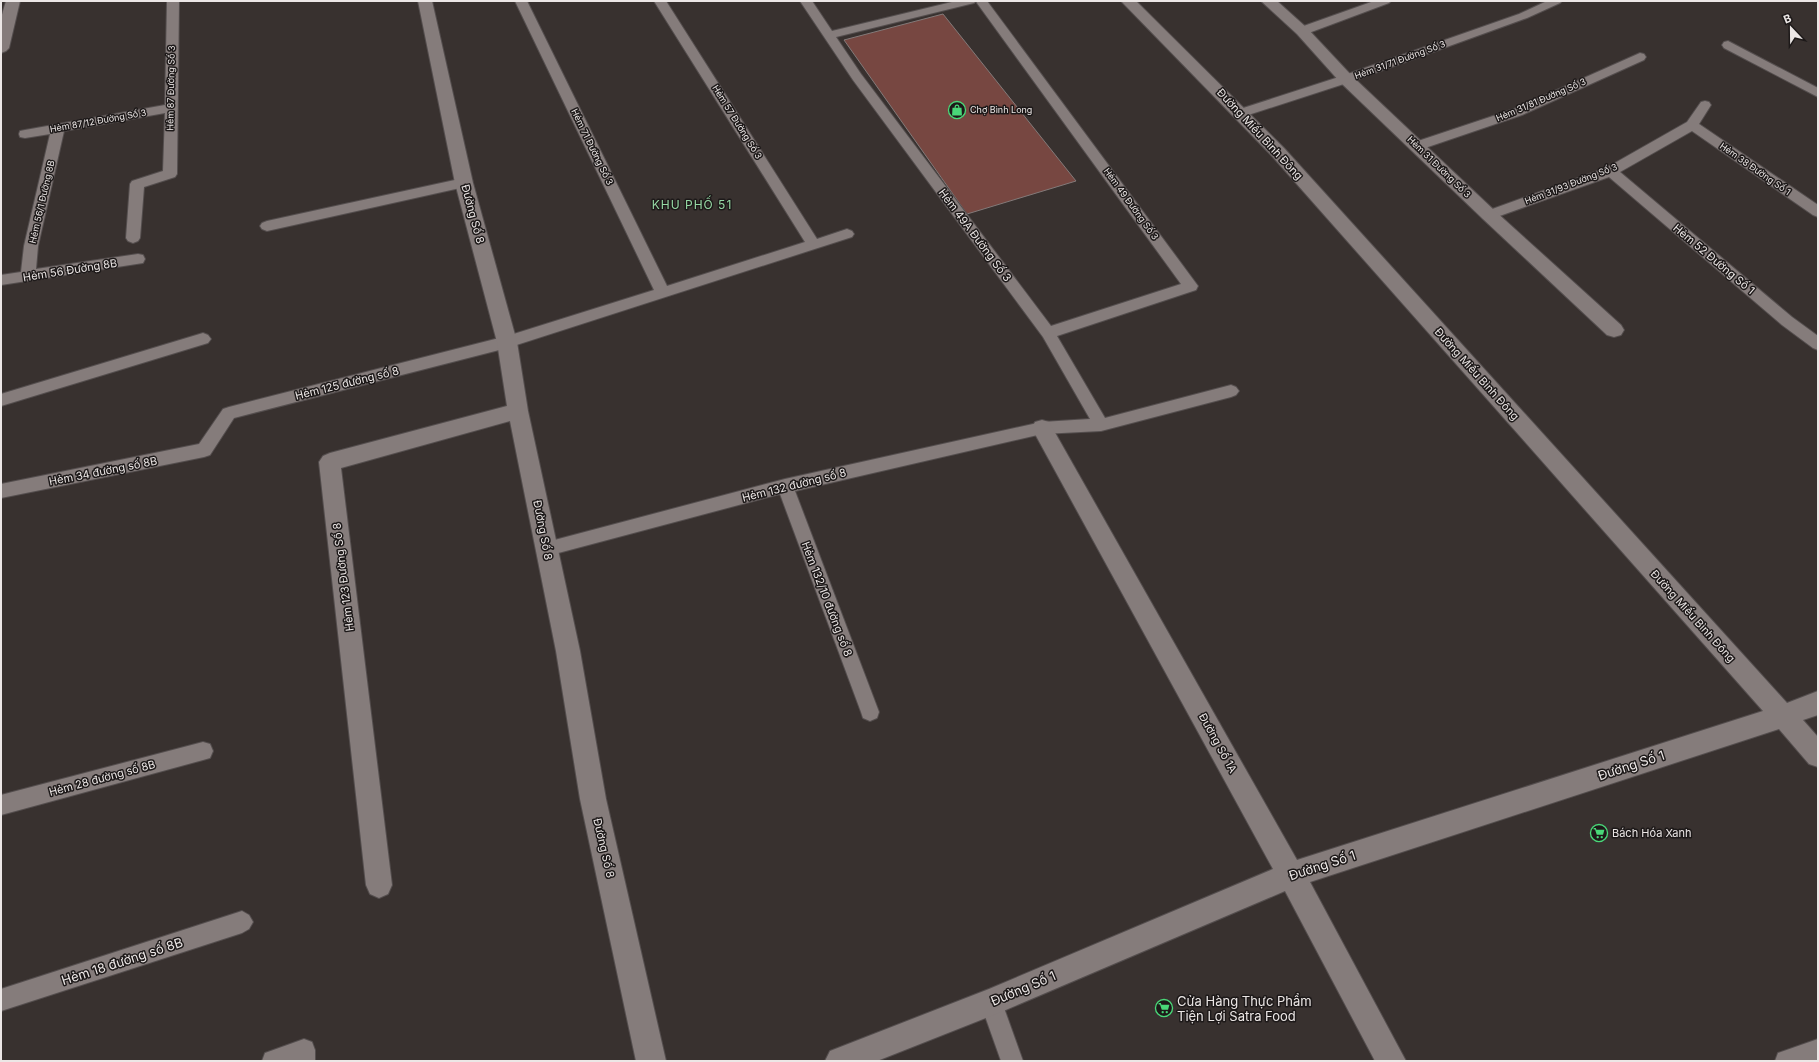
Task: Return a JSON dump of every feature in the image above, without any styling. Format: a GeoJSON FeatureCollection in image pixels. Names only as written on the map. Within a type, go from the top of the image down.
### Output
{"type":"FeatureCollection","features":[{"type":"Feature","properties":{"kind":"street"},"geometry":{"type":"LineString","coordinates":[[1,48],[13,1]]}},
{"type":"Feature","properties":{"kind":"street","name":"Đường Số 8"},"geometry":{"type":"LineString","coordinates":[[425,1],[464,183],[507,342],[518,411],[568,651],[593,800],[651,1061]]}},
{"type":"Feature","properties":{"kind":"street","name":"Đường Miếu Bình Đông"},"geometry":{"type":"LineString","coordinates":[[1128,1],[1241,113],[1278,152],[1818,755]]}},
{"type":"Feature","properties":{"kind":"street","name":"Hẻm 31 Đường Số 3"},"geometry":{"type":"LineString","coordinates":[[1268,1],[1302,31],[1346,79],[1489,215],[1614,330]]}},
{"type":"Feature","properties":{"kind":"street","name":"Hẻm 123 Đường Số 8"},"geometry":{"type":"LineString","coordinates":[[380,885],[330,462],[518,411]]}},
{"type":"Feature","properties":{"kind":"street","name":"Đường Số 1A"},"geometry":{"type":"LineString","coordinates":[[1042,428],[1291,874],[1391,1061]]}},
{"type":"Feature","properties":{"kind":"street","name":"Đường Số 1"},"geometry":{"type":"LineString","coordinates":[[840,1061],[991,1002],[1291,874],[1783,716],[1818,703]]}},
{"type":"Feature","properties":{"kind":"lane","name":"Hẻm 87 Đường Số 3"},"geometry":{"type":"LineString","coordinates":[[133,238],[137,184],[170,174],[173,1]]}},
{"type":"Feature","properties":{"kind":"lane","name":"Hẻm 71 Đường Số 3"},"geometry":{"type":"LineString","coordinates":[[521,1],[663,294]]}},
{"type":"Feature","properties":{"kind":"lane","name":"Hẻm 57 Đường Số 3"},"geometry":{"type":"LineString","coordinates":[[660,1],[813,244]]}},
{"type":"Feature","properties":{"kind":"lane","name":"Hẻm 49A Đường Số 3"},"geometry":{"type":"LineString","coordinates":[[806,1],[857,77],[1048,333],[1101,425]]}},
{"type":"Feature","properties":{"kind":"lane"},"geometry":{"type":"LineString","coordinates":[[829,35],[970,1]]}},
{"type":"Feature","properties":{"kind":"lane","name":"Hẻm 49 Đường Số 3"},"geometry":{"type":"LineString","coordinates":[[981,1],[1191,286],[1048,333]]}},
{"type":"Feature","properties":{"kind":"lane"},"geometry":{"type":"LineString","coordinates":[[1302,31],[1385,1]]}},
{"type":"Feature","properties":{"kind":"lane","name":"Hẻm 31/71 Đường Số 3"},"geometry":{"type":"LineString","coordinates":[[1241,113],[1346,79],[1523,16],[1556,1]]}},
{"type":"Feature","properties":{"kind":"lane"},"geometry":{"type":"LineString","coordinates":[[1728,45],[1818,93]]}},
{"type":"Feature","properties":{"kind":"lane","name":"Hẻm 31/81 Đường Số 3"},"geometry":{"type":"LineString","coordinates":[[1417,146],[1518,112],[1640,58]]}},
{"type":"Feature","properties":{"kind":"lane","name":"Hẻm 31/93 Đường Số 3"},"geometry":{"type":"LineString","coordinates":[[1489,215],[1611,171],[1692,125],[1706,106]]}},
{"type":"Feature","properties":{"kind":"lane","name":"Hẻm 87/12 Đường Số 3"},"geometry":{"type":"LineString","coordinates":[[25,134],[171,108]]}},
{"type":"Feature","properties":{"kind":"lane","name":"Hẻm 38 Đường Số 1"},"geometry":{"type":"LineString","coordinates":[[1692,125],[1818,212]]}},
{"type":"Feature","properties":{"kind":"lane","name":"Hẻm 56/1 Đường 8B"},"geometry":{"type":"LineString","coordinates":[[28,276],[31,246],[58,128]]}},
{"type":"Feature","properties":{"kind":"lane","name":"Hẻm 52 Đường Số 1"},"geometry":{"type":"LineString","coordinates":[[1611,171],[1787,321],[1818,344]]}},
{"type":"Feature","properties":{"kind":"lane"},"geometry":{"type":"LineString","coordinates":[[267,226],[464,183]]}},
{"type":"Feature","properties":{"kind":"lane","name":"Hẻm 125 đường số 8"},"geometry":{"type":"LineString","coordinates":[[204,450],[229,413],[507,342],[663,294],[847,234]]}},
{"type":"Feature","properties":{"kind":"lane","name":"Hẻm 56 Đường 8B"},"geometry":{"type":"LineString","coordinates":[[1,280],[138,259]]}},
{"type":"Feature","properties":{"kind":"lane"},"geometry":{"type":"LineString","coordinates":[[1,400],[203,339]]}},
{"type":"Feature","properties":{"kind":"lane"},"geometry":{"type":"LineString","coordinates":[[1042,428],[1101,425],[1231,392]]}},
{"type":"Feature","properties":{"kind":"lane","name":"Hẻm 132 đường số 8"},"geometry":{"type":"LineString","coordinates":[[547,549],[785,486],[1042,428]]}},
{"type":"Feature","properties":{"kind":"lane","name":"Hẻm 34 đường số 8B"},"geometry":{"type":"LineString","coordinates":[[1,491],[204,450]]}},
{"type":"Feature","properties":{"kind":"lane","name":"Hẻm 132/10 đường số 8"},"geometry":{"type":"LineString","coordinates":[[785,486],[870,712]]}},
{"type":"Feature","properties":{"kind":"lane","name":"Hẻm 28 đường số 8B"},"geometry":{"type":"LineString","coordinates":[[1,806],[203,751]]}},
{"type":"Feature","properties":{"kind":"lane","name":"Hẻm 18 đường số 8B"},"geometry":{"type":"LineString","coordinates":[[1,1000],[242,922]]}},
{"type":"Feature","properties":{"kind":"lane"},"geometry":{"type":"LineString","coordinates":[[991,1002],[1012,1061]]}},
{"type":"Feature","properties":{"kind":"lane"},"geometry":{"type":"LineString","coordinates":[[274,1061],[304,1050],[304,1061]]}},
{"type":"Feature","properties":{"kind":"lane"},"geometry":{"type":"LineString","coordinates":[[1786,1061],[1818,1050]]}},
{"type":"Feature","properties":{"kind":"building","name":"Chợ Bình Long"},"geometry":{"type":"Polygon","coordinates":[[[943,14],[1076,181],[967,214],[844,40],[943,14]]]}},
{"type":"Feature","properties":{"kind":"place","name":"Chợ Bình Long"},"geometry":{"type":"Point","coordinates":[957,110]}},
{"type":"Feature","properties":{"kind":"place","name":"Bách Hóa Xanh"},"geometry":{"type":"Point","coordinates":[1599,833]}},
{"type":"Feature","properties":{"kind":"place","name":"Cửa Hàng Thực Phẩm Tiện Lợi Satra Food"},"geometry":{"type":"Point","coordinates":[1164,1008]}},
{"type":"Feature","properties":{"kind":"district","name":"KHU PHỐ 51"},"geometry":{"type":"Point","coordinates":[692,205]}}]}
